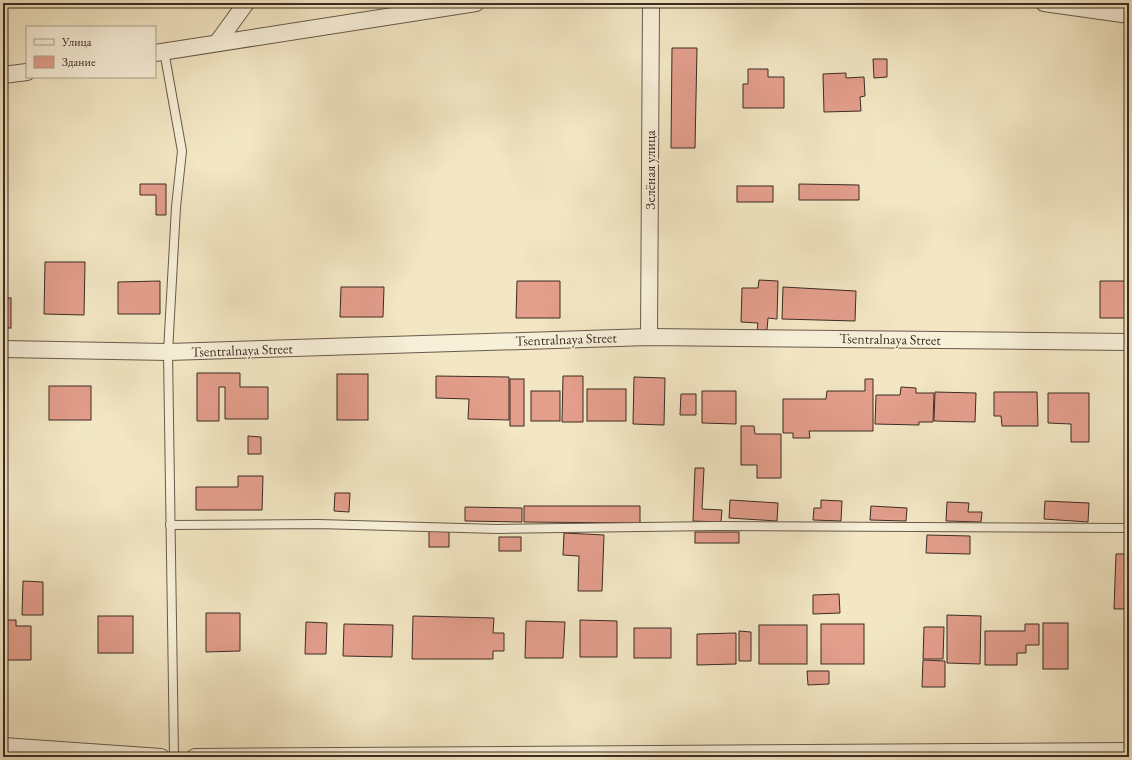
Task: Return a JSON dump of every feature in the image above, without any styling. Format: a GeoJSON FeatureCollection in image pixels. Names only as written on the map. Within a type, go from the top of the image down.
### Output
{"type":"FeatureCollection","features":[{"type":"Feature","properties":{"kind":"street"},"geometry":{"type":"LineString","coordinates":[[218,43],[246,3]]}},
{"type":"Feature","properties":{"kind":"street"},"geometry":{"type":"LineString","coordinates":[[159,52],[476,3]]}},
{"type":"Feature","properties":{"kind":"street","name":"Зелёная улица"},"geometry":{"type":"LineString","coordinates":[[649,337],[651,3]]}},
{"type":"Feature","properties":{"kind":"street"},"geometry":{"type":"LineString","coordinates":[[1044,3],[1129,16]]}},
{"type":"Feature","properties":{"kind":"street"},"geometry":{"type":"LineString","coordinates":[[3,75],[26,72]]}},
{"type":"Feature","properties":{"kind":"street","name":"Tsentralnaya Street"},"geometry":{"type":"LineString","coordinates":[[3,349],[168,352],[649,337],[1129,342]]}},
{"type":"Feature","properties":{"kind":"street"},"geometry":{"type":"LineString","coordinates":[[3,746],[162,757]]}},
{"type":"Feature","properties":{"kind":"street"},"geometry":{"type":"LineString","coordinates":[[195,757],[1129,751]]}},
{"type":"Feature","properties":{"kind":"lane"},"geometry":{"type":"LineString","coordinates":[[159,52],[182,151],[176,207],[168,352],[174,757]]}},
{"type":"Feature","properties":{"kind":"lane"},"geometry":{"type":"LineString","coordinates":[[170,525],[318,524],[498,529],[717,526],[1129,528]]}},
{"type":"Feature","properties":{"kind":"building"},"geometry":{"type":"Polygon","coordinates":[[[672,48],[697,48],[695,148],[671,148],[672,48]]]}},
{"type":"Feature","properties":{"kind":"building"},"geometry":{"type":"Polygon","coordinates":[[[873,59],[887,59],[887,77],[874,78],[873,59]]]}},
{"type":"Feature","properties":{"kind":"building"},"geometry":{"type":"Polygon","coordinates":[[[748,69],[768,69],[768,77],[784,77],[784,108],[743,108],[743,84],[748,84],[748,69]]]}},
{"type":"Feature","properties":{"kind":"building"},"geometry":{"type":"Polygon","coordinates":[[[846,73],[846,78],[864,77],[865,96],[860,97],[861,111],[824,112],[823,74],[846,73]]]}},
{"type":"Feature","properties":{"kind":"building"},"geometry":{"type":"Polygon","coordinates":[[[140,184],[166,184],[166,215],[156,215],[156,195],[140,195],[140,184]]]}},
{"type":"Feature","properties":{"kind":"building"},"geometry":{"type":"Polygon","coordinates":[[[799,184],[859,185],[859,200],[799,200],[799,184]]]}},
{"type":"Feature","properties":{"kind":"building"},"geometry":{"type":"Polygon","coordinates":[[[737,186],[773,186],[773,202],[737,202],[737,186]]]}},
{"type":"Feature","properties":{"kind":"building"},"geometry":{"type":"Polygon","coordinates":[[[45,262],[85,262],[84,315],[44,314],[45,262]]]}},
{"type":"Feature","properties":{"kind":"building"},"geometry":{"type":"Polygon","coordinates":[[[1125,270],[1129,270],[1129,318],[1100,318],[1100,281],[1125,281],[1125,270]]]}},
{"type":"Feature","properties":{"kind":"building"},"geometry":{"type":"Polygon","coordinates":[[[759,280],[778,281],[777,319],[768,318],[767,330],[757,330],[758,323],[741,322],[742,288],[758,288],[759,280]]]}},
{"type":"Feature","properties":{"kind":"building"},"geometry":{"type":"Polygon","coordinates":[[[160,281],[160,314],[118,314],[118,282],[160,281]]]}},
{"type":"Feature","properties":{"kind":"building"},"geometry":{"type":"Polygon","coordinates":[[[517,281],[560,281],[560,318],[516,318],[517,281]]]}},
{"type":"Feature","properties":{"kind":"building"},"geometry":{"type":"Polygon","coordinates":[[[341,287],[384,287],[383,317],[340,317],[341,287]]]}},
{"type":"Feature","properties":{"kind":"building"},"geometry":{"type":"Polygon","coordinates":[[[783,287],[856,291],[855,321],[782,319],[783,287]]]}},
{"type":"Feature","properties":{"kind":"building"},"geometry":{"type":"Polygon","coordinates":[[[3,298],[11,298],[11,328],[3,328],[3,298]]]}},
{"type":"Feature","properties":{"kind":"building"},"geometry":{"type":"Polygon","coordinates":[[[197,373],[240,373],[240,387],[268,387],[268,419],[225,419],[225,387],[219,387],[219,421],[197,421],[197,373]]]}},
{"type":"Feature","properties":{"kind":"building"},"geometry":{"type":"Polygon","coordinates":[[[337,374],[368,374],[368,420],[337,420],[337,374]]]}},
{"type":"Feature","properties":{"kind":"building"},"geometry":{"type":"Polygon","coordinates":[[[436,376],[509,377],[509,420],[468,419],[469,399],[436,398],[436,376]]]}},
{"type":"Feature","properties":{"kind":"building"},"geometry":{"type":"Polygon","coordinates":[[[563,376],[583,376],[583,422],[562,422],[563,376]]]}},
{"type":"Feature","properties":{"kind":"building"},"geometry":{"type":"Polygon","coordinates":[[[634,377],[665,378],[664,425],[633,424],[634,377]]]}},
{"type":"Feature","properties":{"kind":"building"},"geometry":{"type":"Polygon","coordinates":[[[510,379],[524,379],[524,426],[510,426],[510,379]]]}},
{"type":"Feature","properties":{"kind":"building"},"geometry":{"type":"Polygon","coordinates":[[[865,379],[873,379],[873,431],[809,431],[810,438],[793,438],[793,433],[783,433],[783,399],[826,399],[827,391],[865,391],[865,379]]]}},
{"type":"Feature","properties":{"kind":"building"},"geometry":{"type":"Polygon","coordinates":[[[49,386],[91,386],[91,420],[49,420],[49,386]]]}},
{"type":"Feature","properties":{"kind":"building"},"geometry":{"type":"Polygon","coordinates":[[[901,387],[916,388],[916,393],[934,393],[933,422],[919,422],[919,425],[875,424],[876,395],[900,395],[901,387]]]}},
{"type":"Feature","properties":{"kind":"building"},"geometry":{"type":"Polygon","coordinates":[[[587,389],[626,389],[626,421],[587,421],[587,389]]]}},
{"type":"Feature","properties":{"kind":"building"},"geometry":{"type":"Polygon","coordinates":[[[531,391],[560,391],[560,421],[531,421],[531,391]]]}},
{"type":"Feature","properties":{"kind":"building"},"geometry":{"type":"Polygon","coordinates":[[[702,391],[736,391],[736,424],[702,423],[702,391]]]}},
{"type":"Feature","properties":{"kind":"building"},"geometry":{"type":"Polygon","coordinates":[[[935,392],[976,393],[975,422],[934,421],[935,392]]]}},
{"type":"Feature","properties":{"kind":"building"},"geometry":{"type":"Polygon","coordinates":[[[994,392],[1037,392],[1038,426],[1002,426],[1001,416],[994,416],[994,392]]]}},
{"type":"Feature","properties":{"kind":"building"},"geometry":{"type":"Polygon","coordinates":[[[1048,393],[1089,393],[1089,442],[1071,442],[1071,424],[1048,423],[1048,393]]]}},
{"type":"Feature","properties":{"kind":"building"},"geometry":{"type":"Polygon","coordinates":[[[681,394],[696,394],[696,415],[680,415],[681,394]]]}},
{"type":"Feature","properties":{"kind":"building"},"geometry":{"type":"Polygon","coordinates":[[[741,426],[754,426],[755,434],[781,434],[781,478],[757,478],[757,465],[741,465],[741,426]]]}},
{"type":"Feature","properties":{"kind":"building"},"geometry":{"type":"Polygon","coordinates":[[[248,436],[261,437],[261,454],[248,454],[248,436]]]}},
{"type":"Feature","properties":{"kind":"building"},"geometry":{"type":"Polygon","coordinates":[[[695,468],[704,468],[702,509],[722,510],[721,522],[693,521],[695,468]]]}},
{"type":"Feature","properties":{"kind":"building"},"geometry":{"type":"Polygon","coordinates":[[[238,476],[263,476],[262,510],[196,510],[196,487],[238,487],[238,476]]]}},
{"type":"Feature","properties":{"kind":"building"},"geometry":{"type":"Polygon","coordinates":[[[335,493],[350,493],[349,512],[334,511],[335,493]]]}},
{"type":"Feature","properties":{"kind":"building"},"geometry":{"type":"Polygon","coordinates":[[[730,500],[778,503],[777,521],[729,518],[730,500]]]}},
{"type":"Feature","properties":{"kind":"building"},"geometry":{"type":"Polygon","coordinates":[[[821,500],[842,501],[841,521],[813,520],[814,508],[821,508],[821,500]]]}},
{"type":"Feature","properties":{"kind":"building"},"geometry":{"type":"Polygon","coordinates":[[[1045,501],[1089,503],[1088,522],[1044,519],[1045,501]]]}},
{"type":"Feature","properties":{"kind":"building"},"geometry":{"type":"Polygon","coordinates":[[[947,502],[969,503],[968,512],[982,512],[981,522],[946,521],[947,502]]]}},
{"type":"Feature","properties":{"kind":"building"},"geometry":{"type":"Polygon","coordinates":[[[524,506],[640,506],[640,523],[524,522],[524,506]]]}},
{"type":"Feature","properties":{"kind":"building"},"geometry":{"type":"Polygon","coordinates":[[[871,506],[907,508],[906,521],[870,520],[871,506]]]}},
{"type":"Feature","properties":{"kind":"building"},"geometry":{"type":"Polygon","coordinates":[[[465,507],[522,508],[522,522],[465,521],[465,507]]]}},
{"type":"Feature","properties":{"kind":"building"},"geometry":{"type":"Polygon","coordinates":[[[429,531],[449,531],[449,547],[429,547],[429,531]]]}},
{"type":"Feature","properties":{"kind":"building"},"geometry":{"type":"Polygon","coordinates":[[[695,532],[739,532],[739,543],[695,543],[695,532]]]}},
{"type":"Feature","properties":{"kind":"building"},"geometry":{"type":"Polygon","coordinates":[[[564,533],[604,535],[602,591],[578,591],[579,556],[563,555],[564,533]]]}},
{"type":"Feature","properties":{"kind":"building"},"geometry":{"type":"Polygon","coordinates":[[[927,535],[970,536],[970,554],[926,553],[927,535]]]}},
{"type":"Feature","properties":{"kind":"building"},"geometry":{"type":"Polygon","coordinates":[[[499,537],[521,537],[521,551],[499,551],[499,537]]]}},
{"type":"Feature","properties":{"kind":"building"},"geometry":{"type":"Polygon","coordinates":[[[1116,554],[1129,554],[1129,609],[1114,609],[1116,554]]]}},
{"type":"Feature","properties":{"kind":"building"},"geometry":{"type":"Polygon","coordinates":[[[23,581],[43,582],[43,615],[22,615],[23,581]]]}},
{"type":"Feature","properties":{"kind":"building"},"geometry":{"type":"Polygon","coordinates":[[[839,594],[840,613],[813,614],[813,595],[839,594]]]}},
{"type":"Feature","properties":{"kind":"building"},"geometry":{"type":"Polygon","coordinates":[[[206,613],[240,613],[240,651],[206,652],[206,613]]]}},
{"type":"Feature","properties":{"kind":"building"},"geometry":{"type":"Polygon","coordinates":[[[947,615],[981,616],[980,664],[947,663],[947,615]]]}},
{"type":"Feature","properties":{"kind":"building"},"geometry":{"type":"Polygon","coordinates":[[[98,616],[133,616],[133,653],[98,653],[98,616]]]}},
{"type":"Feature","properties":{"kind":"building"},"geometry":{"type":"Polygon","coordinates":[[[413,616],[494,618],[493,633],[504,633],[504,651],[493,651],[493,659],[412,659],[413,616]]]}},
{"type":"Feature","properties":{"kind":"building"},"geometry":{"type":"Polygon","coordinates":[[[3,620],[16,620],[16,626],[31,626],[31,660],[3,660],[3,620]]]}},
{"type":"Feature","properties":{"kind":"building"},"geometry":{"type":"Polygon","coordinates":[[[580,620],[617,621],[617,657],[580,657],[580,620]]]}},
{"type":"Feature","properties":{"kind":"building"},"geometry":{"type":"Polygon","coordinates":[[[526,621],[565,622],[563,658],[525,658],[526,621]]]}},
{"type":"Feature","properties":{"kind":"building"},"geometry":{"type":"Polygon","coordinates":[[[306,622],[327,623],[326,654],[305,654],[306,622]]]}},
{"type":"Feature","properties":{"kind":"building"},"geometry":{"type":"Polygon","coordinates":[[[1043,623],[1068,623],[1068,669],[1043,669],[1043,623]]]}},
{"type":"Feature","properties":{"kind":"building"},"geometry":{"type":"Polygon","coordinates":[[[344,624],[393,625],[392,657],[343,656],[344,624]]]}},
{"type":"Feature","properties":{"kind":"building"},"geometry":{"type":"Polygon","coordinates":[[[821,624],[864,624],[864,664],[821,664],[821,624]]]}},
{"type":"Feature","properties":{"kind":"building"},"geometry":{"type":"Polygon","coordinates":[[[1025,624],[1039,624],[1039,645],[1026,645],[1026,653],[1017,653],[1017,665],[985,665],[985,631],[1025,631],[1025,624]]]}},
{"type":"Feature","properties":{"kind":"building"},"geometry":{"type":"Polygon","coordinates":[[[759,625],[807,625],[807,664],[759,664],[759,625]]]}},
{"type":"Feature","properties":{"kind":"building"},"geometry":{"type":"Polygon","coordinates":[[[924,627],[944,627],[943,659],[923,659],[924,627]]]}},
{"type":"Feature","properties":{"kind":"building"},"geometry":{"type":"Polygon","coordinates":[[[634,628],[671,628],[671,658],[634,658],[634,628]]]}},
{"type":"Feature","properties":{"kind":"building"},"geometry":{"type":"Polygon","coordinates":[[[739,631],[751,632],[751,661],[739,661],[739,631]]]}},
{"type":"Feature","properties":{"kind":"building"},"geometry":{"type":"Polygon","coordinates":[[[736,633],[736,664],[697,665],[697,634],[736,633]]]}},
{"type":"Feature","properties":{"kind":"building"},"geometry":{"type":"Polygon","coordinates":[[[923,660],[945,661],[945,687],[922,687],[923,660]]]}},
{"type":"Feature","properties":{"kind":"building"},"geometry":{"type":"Polygon","coordinates":[[[807,671],[829,671],[829,684],[808,685],[807,671]]]}}]}
